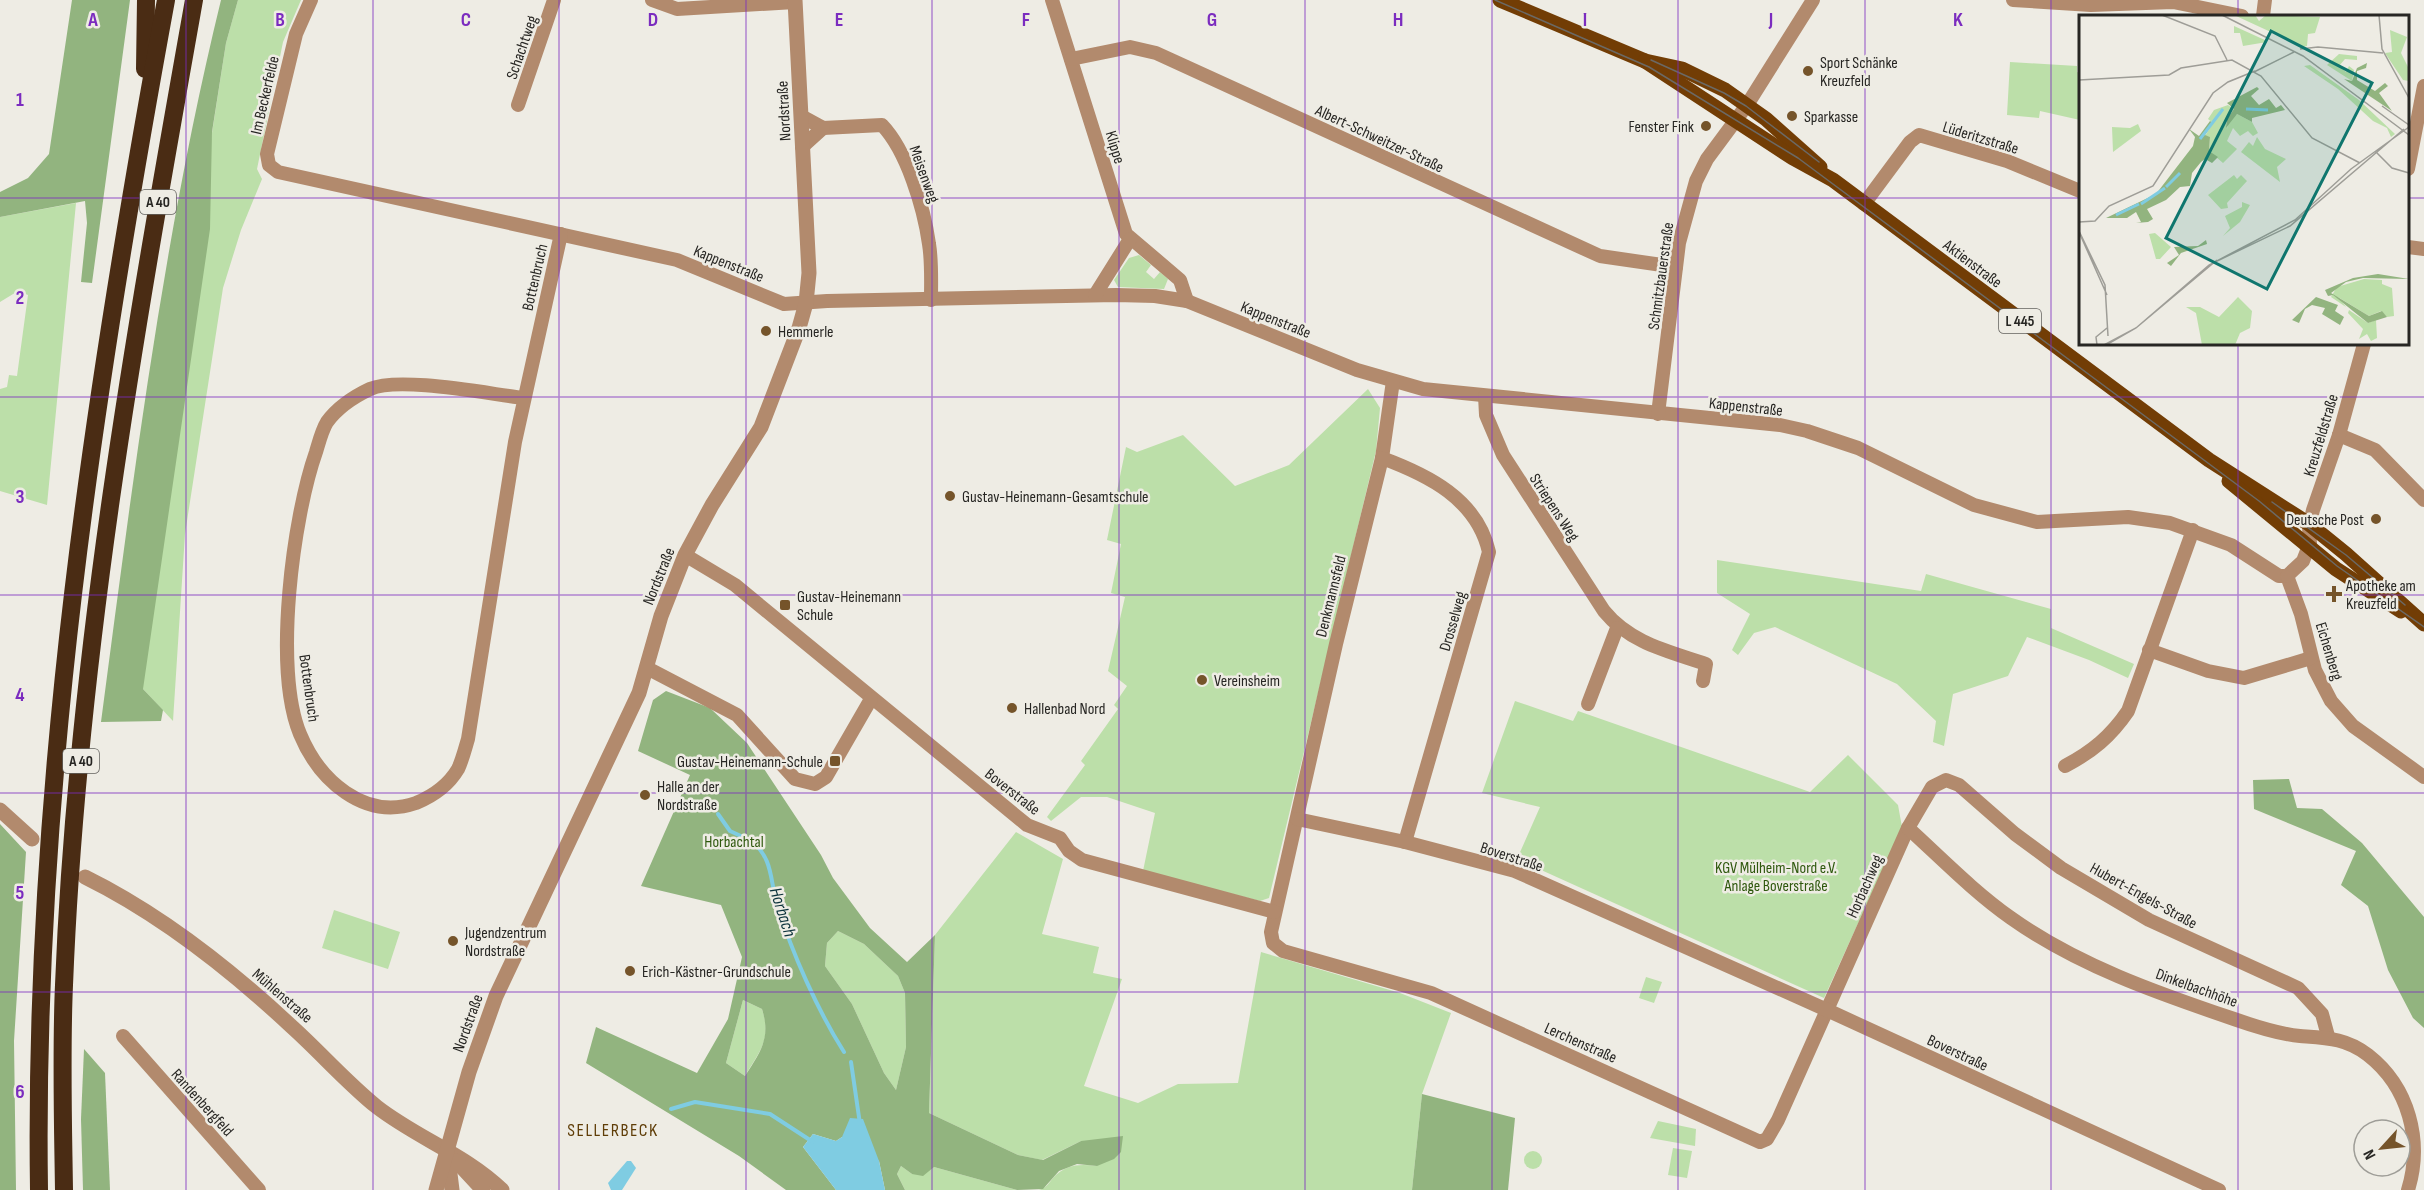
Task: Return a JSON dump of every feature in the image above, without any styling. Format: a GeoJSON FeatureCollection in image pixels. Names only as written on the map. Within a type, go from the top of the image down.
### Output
{"type":"FeatureCollection","features":[{"type":"Feature","properties":{"kind":"highway"},"geometry":{"type":"LineString","coordinates":[[145,116],[146,0]]}},
{"type":"Feature","properties":{"kind":"highway","name":"A 40"},"geometry":{"type":"LineString","coordinates":[[39,1190],[40,988],[52,783],[79,545],[145,116],[166,0]]}},
{"type":"Feature","properties":{"kind":"highway","name":"A 40"},"geometry":{"type":"LineString","coordinates":[[64,1190],[64,985],[79,780],[96,610],[135,335],[194,0]]}},
{"type":"Feature","properties":{"kind":"highway"},"geometry":{"type":"LineString","coordinates":[[182,69],[203,0]]}},
{"type":"Feature","properties":{"kind":"main road","name":"Aktienstraße"},"geometry":{"type":"LineString","coordinates":[[1500,0],[1645,61],[1736,121],[1833,180],[2309,536],[2382,601],[2419,621]]}},
{"type":"Feature","properties":{"kind":"main road","name":"Aktienstraße"},"geometry":{"type":"LineString","coordinates":[[1645,61],[1682,69],[1748,105],[1805,151],[1833,180]]}},
{"type":"Feature","properties":{"kind":"main road","name":"Aktienstraße"},"geometry":{"type":"LineString","coordinates":[[2209,460],[2222,476],[2369,574],[2419,621]]}},
{"type":"Feature","properties":{"kind":"street","name":"Im Beckerfelde"},"geometry":{"type":"LineString","coordinates":[[269,165],[267,154],[296,34],[311,0]]}},
{"type":"Feature","properties":{"kind":"street","name":"Schachtweg"},"geometry":{"type":"LineString","coordinates":[[519,105],[554,0]]}},
{"type":"Feature","properties":{"kind":"street"},"geometry":{"type":"LineString","coordinates":[[652,0],[677,9],[795,1]]}},
{"type":"Feature","properties":{"kind":"street","name":"Klippe"},"geometry":{"type":"LineString","coordinates":[[1052,0],[1126,234],[1130,239]]}},
{"type":"Feature","properties":{"kind":"street","name":"Schmitzbauerstraße"},"geometry":{"type":"LineString","coordinates":[[1658,414],[1683,224],[1696,182],[1707,159],[1748,105],[1814,0]]}},
{"type":"Feature","properties":{"kind":"street"},"geometry":{"type":"LineString","coordinates":[[2013,0],[2091,5],[2173,2],[2237,15]]}},
{"type":"Feature","properties":{"kind":"street"},"geometry":{"type":"LineString","coordinates":[[2263,15],[2265,0]]}},
{"type":"Feature","properties":{"kind":"street","name":"Nordstraße"},"geometry":{"type":"LineString","coordinates":[[436,1190],[469,1072],[496,996],[616,746],[639,693],[661,616],[685,555],[712,505],[760,427],[806,303],[809,285],[795,1]]}},
{"type":"Feature","properties":{"kind":"street","name":"Albert-Schweitzer-Straße"},"geometry":{"type":"LineString","coordinates":[[1071,59],[1119,48],[1142,48],[1600,256],[1676,267]]}},
{"type":"Feature","properties":{"kind":"street"},"geometry":{"type":"LineString","coordinates":[[2409,164],[2424,86]]}},
{"type":"Feature","properties":{"kind":"street"},"geometry":{"type":"LineString","coordinates":[[801,116],[823,128],[802,147]]}},
{"type":"Feature","properties":{"kind":"street","name":"Meisenweg"},"geometry":{"type":"LineString","coordinates":[[823,128],[882,125],[894,137],[920,202],[930,245],[931,300]]}},
{"type":"Feature","properties":{"kind":"street","name":"Lüderitzstraße"},"geometry":{"type":"LineString","coordinates":[[1864,204],[1916,136],[2007,161],[2079,191]]}},
{"type":"Feature","properties":{"kind":"street","name":"Kappenstraße"},"geometry":{"type":"LineString","coordinates":[[269,165],[278,172],[677,260],[784,304],[1095,295],[1155,296],[1187,301],[1357,370],[1394,381],[1435,391],[1780,425],[1820,434],[1858,447],[1965,502],[2037,522],[2134,517],[2193,530],[2230,545],[2279,576],[2287,576]]}},
{"type":"Feature","properties":{"kind":"street","name":"Bottenbruch"},"geometry":{"type":"LineString","coordinates":[[524,398],[433,387],[400,385],[373,388],[347,401],[326,423],[307,477],[294,549],[287,639],[291,694],[300,733],[316,763],[340,790],[373,808],[408,805],[432,797],[458,769],[468,739],[524,398],[561,234]]}},
{"type":"Feature","properties":{"kind":"street"},"geometry":{"type":"LineString","coordinates":[[1095,295],[1130,239],[1180,280],[1187,301]]}},
{"type":"Feature","properties":{"kind":"street"},"geometry":{"type":"LineString","coordinates":[[2409,247],[2424,249]]}},
{"type":"Feature","properties":{"kind":"street","name":"Kreuzfeldstraße"},"geometry":{"type":"LineString","coordinates":[[2309,536],[2364,345]]}},
{"type":"Feature","properties":{"kind":"street","name":"Denkmannsfeld"},"geometry":{"type":"LineString","coordinates":[[1297,819],[1336,644],[1382,458],[1394,381]]}},
{"type":"Feature","properties":{"kind":"street","name":"Striepens Weg"},"geometry":{"type":"LineString","coordinates":[[1485,396],[1486,415],[1503,455],[1588,589],[1617,628],[1629,636],[1706,664],[1702,681]]}},
{"type":"Feature","properties":{"kind":"street"},"geometry":{"type":"LineString","coordinates":[[2339,435],[2375,450],[2424,500]]}},
{"type":"Feature","properties":{"kind":"street","name":"Drosselweg"},"geometry":{"type":"LineString","coordinates":[[1382,458],[1420,472],[1452,494],[1468,512],[1488,546],[1489,556],[1405,842]]}},
{"type":"Feature","properties":{"kind":"street"},"geometry":{"type":"LineString","coordinates":[[2065,766],[2087,755],[2119,725],[2128,711],[2193,530]]}},
{"type":"Feature","properties":{"kind":"street"},"geometry":{"type":"LineString","coordinates":[[2287,576],[2303,561],[2309,536]]}},
{"type":"Feature","properties":{"kind":"street","name":"Boverstraße"},"geometry":{"type":"LineString","coordinates":[[685,555],[735,585],[1027,825],[1060,838],[1070,851],[1082,860],[1275,912]]}},
{"type":"Feature","properties":{"kind":"street","name":"Eichenberg"},"geometry":{"type":"LineString","coordinates":[[2287,576],[2301,614],[2311,658],[2325,692],[2343,716],[2363,734],[2424,777]]}},
{"type":"Feature","properties":{"kind":"street"},"geometry":{"type":"LineString","coordinates":[[1588,704],[1617,628]]}},
{"type":"Feature","properties":{"kind":"street"},"geometry":{"type":"LineString","coordinates":[[2149,650],[2208,670],[2244,678],[2311,658]]}},
{"type":"Feature","properties":{"kind":"street"},"geometry":{"type":"LineString","coordinates":[[647,668],[737,715],[774,759],[795,779],[805,783],[815,783],[826,777],[871,699]]}},
{"type":"Feature","properties":{"kind":"street","name":"Horbachweg"},"geometry":{"type":"LineString","coordinates":[[1827,1010],[1908,828],[1932,787],[1939,781]]}},
{"type":"Feature","properties":{"kind":"street","name":"Hubert-Engels-Straße"},"geometry":{"type":"LineString","coordinates":[[1939,781],[1954,782],[2015,834],[2061,868],[2149,920],[2298,988],[2322,1014],[2328,1036]]}},
{"type":"Feature","properties":{"kind":"street"},"geometry":{"type":"LineString","coordinates":[[0,810],[32,839]]}},
{"type":"Feature","properties":{"kind":"street"},"geometry":{"type":"LineString","coordinates":[[1275,912],[1297,819]]}},
{"type":"Feature","properties":{"kind":"street","name":"Boverstraße"},"geometry":{"type":"LineString","coordinates":[[1297,819],[1405,842],[1515,871],[1827,1010],[2219,1190]]}},
{"type":"Feature","properties":{"kind":"street","name":"Dinkelbachhöhe"},"geometry":{"type":"LineString","coordinates":[[1908,828],[2011,918],[2087,963],[2236,1020],[2298,1036],[2328,1036],[2352,1044],[2370,1056],[2399,1089],[2406,1106],[2413,1137],[2414,1168],[2408,1190]]}},
{"type":"Feature","properties":{"kind":"street","name":"Mühlenstraße"},"geometry":{"type":"LineString","coordinates":[[85,877],[150,915],[199,949],[291,1025],[376,1106],[404,1127],[479,1168],[502,1190]]}},
{"type":"Feature","properties":{"kind":"street","name":"Lerchenstraße"},"geometry":{"type":"LineString","coordinates":[[1275,912],[1270,932],[1273,943],[1283,951],[1431,993],[1753,1141],[1767,1139],[1774,1127],[1827,1010]]}},
{"type":"Feature","properties":{"kind":"street","name":"Randenbergfeld"},"geometry":{"type":"LineString","coordinates":[[123,1036],[259,1190]]}},
{"type":"Feature","properties":{"kind":"street"},"geometry":{"type":"LineString","coordinates":[[448,1152],[452,1190]]}},
{"type":"Feature","properties":{"kind":"street","name":"Mühlenstraße"},"geometry":{"type":"LineString","coordinates":[[448,1152],[483,1190]]}},
{"type":"Feature","properties":{"kind":"green space"},"geometry":{"type":"Polygon","coordinates":[[[72,0],[130,0],[92,283],[81,282],[87,223],[85,201],[0,217],[0,192],[28,178],[49,154],[72,0]]]}},
{"type":"Feature","properties":{"kind":"green space"},"geometry":{"type":"Polygon","coordinates":[[[221,0],[238,0],[226,43],[212,132],[210,229],[143,689],[163,710],[161,721],[101,722],[151,359],[182,179],[221,0]]]}},
{"type":"Feature","properties":{"kind":"green space"},"geometry":{"type":"Polygon","coordinates":[[[238,0],[301,0],[283,42],[257,169],[262,179],[241,230],[223,288],[185,534],[173,721],[128,673],[226,43],[238,0]]]}},
{"type":"Feature","properties":{"kind":"green space"},"geometry":{"type":"Polygon","coordinates":[[[2010,62],[2077,66],[2079,120],[2040,111],[2039,118],[2007,115],[2010,62]]]}},
{"type":"Feature","properties":{"kind":"green space"},"geometry":{"type":"Polygon","coordinates":[[[76,203],[47,505],[0,491],[0,389],[7,387],[9,375],[17,376],[28,295],[18,291],[0,302],[0,217],[76,203]]]}},
{"type":"Feature","properties":{"kind":"green space"},"geometry":{"type":"Polygon","coordinates":[[[1139,255],[1151,265],[1146,272],[1154,279],[1160,272],[1168,279],[1164,289],[1118,287],[1114,280],[1129,258],[1139,255]]]}},
{"type":"Feature","properties":{"kind":"green space"},"geometry":{"type":"Polygon","coordinates":[[[1368,389],[1380,408],[1376,451],[1269,898],[1260,901],[1143,871],[1155,813],[1107,797],[1081,797],[1051,821],[1047,817],[1085,765],[1081,761],[1118,709],[1114,705],[1127,686],[1108,671],[1125,597],[1111,593],[1121,544],[1107,540],[1126,447],[1137,452],[1183,435],[1235,486],[1289,465],[1368,389]]]}},
{"type":"Feature","properties":{"kind":"green space"},"geometry":{"type":"Polygon","coordinates":[[[1717,560],[1921,591],[1926,574],[2051,609],[2051,628],[2134,664],[2128,678],[2089,660],[2027,637],[2008,676],[1953,694],[1944,746],[1933,742],[1936,721],[1897,684],[1775,627],[1754,633],[1738,655],[1732,650],[1750,614],[1717,593],[1717,560]]]}},
{"type":"Feature","properties":{"kind":"green space","name":"Horbachtal"},"geometry":{"type":"Polygon","coordinates":[[[666,691],[710,708],[747,743],[821,855],[833,878],[870,928],[907,962],[935,935],[929,1113],[1018,1155],[1043,1160],[1081,1141],[1123,1136],[1121,1152],[1114,1159],[1097,1166],[1077,1164],[1059,1171],[1043,1189],[1017,1190],[934,1167],[923,1176],[912,1174],[901,1166],[897,1174],[905,1190],[885,1190],[879,1161],[842,1137],[836,1141],[813,1134],[803,1147],[836,1190],[786,1190],[739,1156],[586,1063],[596,1027],[697,1073],[728,1019],[742,957],[721,905],[641,886],[690,775],[638,751],[653,700],[666,691]],[[838,931],[827,943],[825,966],[852,1004],[884,1073],[896,1090],[906,1047],[905,993],[898,976],[864,944],[838,931]],[[743,1000],[726,1063],[745,1076],[763,1044],[765,1019],[762,1009],[743,1000]]]}},
{"type":"Feature","properties":{"kind":"green space","name":"KGV Mülheim-Nord e.V. Anlage Boverstraße"},"geometry":{"type":"Polygon","coordinates":[[[1515,701],[1573,721],[1578,711],[1810,792],[1848,755],[1898,805],[1902,827],[1824,998],[1517,859],[1540,807],[1482,793],[1515,701]]]}},
{"type":"Feature","properties":{"kind":"green space"},"geometry":{"type":"Polygon","coordinates":[[[2289,779],[2297,808],[2322,809],[2362,843],[2424,917],[2424,1028],[2413,1018],[2388,970],[2368,906],[2341,885],[2356,851],[2254,809],[2253,780],[2289,779]]]}},
{"type":"Feature","properties":{"kind":"green space"},"geometry":{"type":"Polygon","coordinates":[[[0,824],[26,852],[14,1041],[16,1190],[0,1190],[0,824]]]}},
{"type":"Feature","properties":{"kind":"green space"},"geometry":{"type":"Polygon","coordinates":[[[1016,832],[1063,859],[1042,934],[1099,947],[1093,973],[1122,979],[1084,1086],[1138,1103],[1178,1084],[1238,1083],[1261,952],[1400,993],[1451,1013],[1422,1094],[1412,1190],[1039,1190],[1063,1170],[1079,1165],[1097,1166],[1081,1141],[1042,1160],[1018,1155],[929,1113],[935,935],[1016,832]]]}},
{"type":"Feature","properties":{"kind":"green space"},"geometry":{"type":"Polygon","coordinates":[[[334,910],[400,932],[388,969],[322,948],[334,910]]]}},
{"type":"Feature","properties":{"kind":"green space"},"geometry":{"type":"Polygon","coordinates":[[[838,931],[864,944],[898,976],[905,993],[906,1047],[896,1090],[884,1073],[852,1004],[825,966],[827,943],[838,931]]]}},
{"type":"Feature","properties":{"kind":"green space"},"geometry":{"type":"Polygon","coordinates":[[[1646,977],[1662,982],[1654,1003],[1639,998],[1646,977]]]}},
{"type":"Feature","properties":{"kind":"green space"},"geometry":{"type":"Polygon","coordinates":[[[743,1000],[762,1009],[766,1029],[760,1052],[745,1076],[726,1063],[743,1000]]]}},
{"type":"Feature","properties":{"kind":"green space"},"geometry":{"type":"Polygon","coordinates":[[[84,1049],[105,1073],[110,1190],[83,1190],[81,1119],[84,1049]]]}},
{"type":"Feature","properties":{"kind":"green space"},"geometry":{"type":"Polygon","coordinates":[[[1422,1094],[1515,1118],[1508,1190],[1412,1190],[1422,1094]]]}},
{"type":"Feature","properties":{"kind":"green space"},"geometry":{"type":"Polygon","coordinates":[[[1658,1121],[1696,1129],[1695,1146],[1650,1138],[1658,1121]]]}},
{"type":"Feature","properties":{"kind":"green space"},"geometry":{"type":"Polygon","coordinates":[[[1673,1148],[1692,1151],[1687,1178],[1668,1175],[1673,1148]]]}},
{"type":"Feature","properties":{"kind":"green space"},"geometry":{"type":"Polygon","coordinates":[[[1533,1151],[1539,1154],[1542,1160],[1539,1166],[1533,1169],[1527,1166],[1524,1160],[1527,1154],[1533,1151]]]}},
{"type":"Feature","properties":{"kind":"green space"},"geometry":{"type":"Polygon","coordinates":[[[901,1166],[912,1174],[934,1167],[1017,1190],[905,1190],[897,1174],[901,1166]]]}},
{"type":"Feature","properties":{"kind":"water"},"geometry":{"type":"Polygon","coordinates":[[[850,1118],[863,1119],[879,1161],[885,1190],[836,1190],[803,1147],[813,1134],[836,1141],[842,1137],[850,1118]]]}},
{"type":"Feature","properties":{"kind":"water"},"geometry":{"type":"Polygon","coordinates":[[[627,1161],[631,1161],[636,1168],[622,1190],[611,1190],[608,1183],[627,1161]]]}},
{"type":"Feature","properties":{"kind":"waterway","name":"Horbach"},"geometry":{"type":"LineString","coordinates":[[718,814],[730,831],[743,837]]}},
{"type":"Feature","properties":{"kind":"waterway","name":"Horbach"},"geometry":{"type":"LineString","coordinates":[[751,840],[759,848],[768,864],[775,898],[806,981],[844,1052]]}},
{"type":"Feature","properties":{"kind":"waterway","name":"Horbach"},"geometry":{"type":"LineString","coordinates":[[851,1062],[860,1124]]}},
{"type":"Feature","properties":{"kind":"waterway","name":"Horbach"},"geometry":{"type":"LineString","coordinates":[[671,1109],[695,1102],[770,1114],[813,1142]]}},
{"type":"Feature","properties":{"kind":"tram line"},"geometry":{"type":"LineString","coordinates":[[1495,0],[1649,67],[1798,158],[2259,501],[2337,566],[2424,627]]}},
{"type":"Feature","properties":{"kind":"tram line"},"geometry":{"type":"LineString","coordinates":[[1651,60],[1724,93],[1746,106],[1819,162]]}},
{"type":"Feature","properties":{"kind":"tram line"},"geometry":{"type":"LineString","coordinates":[[2272,502],[2346,555],[2405,605]]}},
{"type":"Feature","properties":{"kind":"place","name":"Sport Schänke Kreuzfeld"},"geometry":{"type":"Point","coordinates":[1808,71]}},
{"type":"Feature","properties":{"kind":"place","name":"Sparkasse"},"geometry":{"type":"Point","coordinates":[1792,116]}},
{"type":"Feature","properties":{"kind":"place","name":"Fenster Fink"},"geometry":{"type":"Point","coordinates":[1706,126]}},
{"type":"Feature","properties":{"kind":"place","name":"Hemmerle"},"geometry":{"type":"Point","coordinates":[766,331]}},
{"type":"Feature","properties":{"kind":"place","name":"Gustav-Heinemann-Gesamtschule"},"geometry":{"type":"Point","coordinates":[950,496]}},
{"type":"Feature","properties":{"kind":"place","name":"Deutsche Post"},"geometry":{"type":"Point","coordinates":[2376,519]}},
{"type":"Feature","properties":{"kind":"place","name":"Apotheke am Kreuzfeld"},"geometry":{"type":"Point","coordinates":[2334,594]}},
{"type":"Feature","properties":{"kind":"place","name":"Gustav-Heinemann Schule"},"geometry":{"type":"Point","coordinates":[785,605]}},
{"type":"Feature","properties":{"kind":"place","name":"Vereinsheim"},"geometry":{"type":"Point","coordinates":[1202,680]}},
{"type":"Feature","properties":{"kind":"place","name":"Hallenbad Nord"},"geometry":{"type":"Point","coordinates":[1012,708]}},
{"type":"Feature","properties":{"kind":"place","name":"Gustav-Heinemann-Schule"},"geometry":{"type":"Point","coordinates":[835,761]}},
{"type":"Feature","properties":{"kind":"place","name":"Halle an der Nordstraße"},"geometry":{"type":"Point","coordinates":[645,795]}},
{"type":"Feature","properties":{"kind":"place","name":"Jugendzentrum Nordstraße"},"geometry":{"type":"Point","coordinates":[453,941]}},
{"type":"Feature","properties":{"kind":"place","name":"Erich-Kästner-Grundschule"},"geometry":{"type":"Point","coordinates":[630,971]}},
{"type":"Feature","properties":{"kind":"district","name":"SELLERBECK"},"geometry":{"type":"Point","coordinates":[613,1130]}}]}
